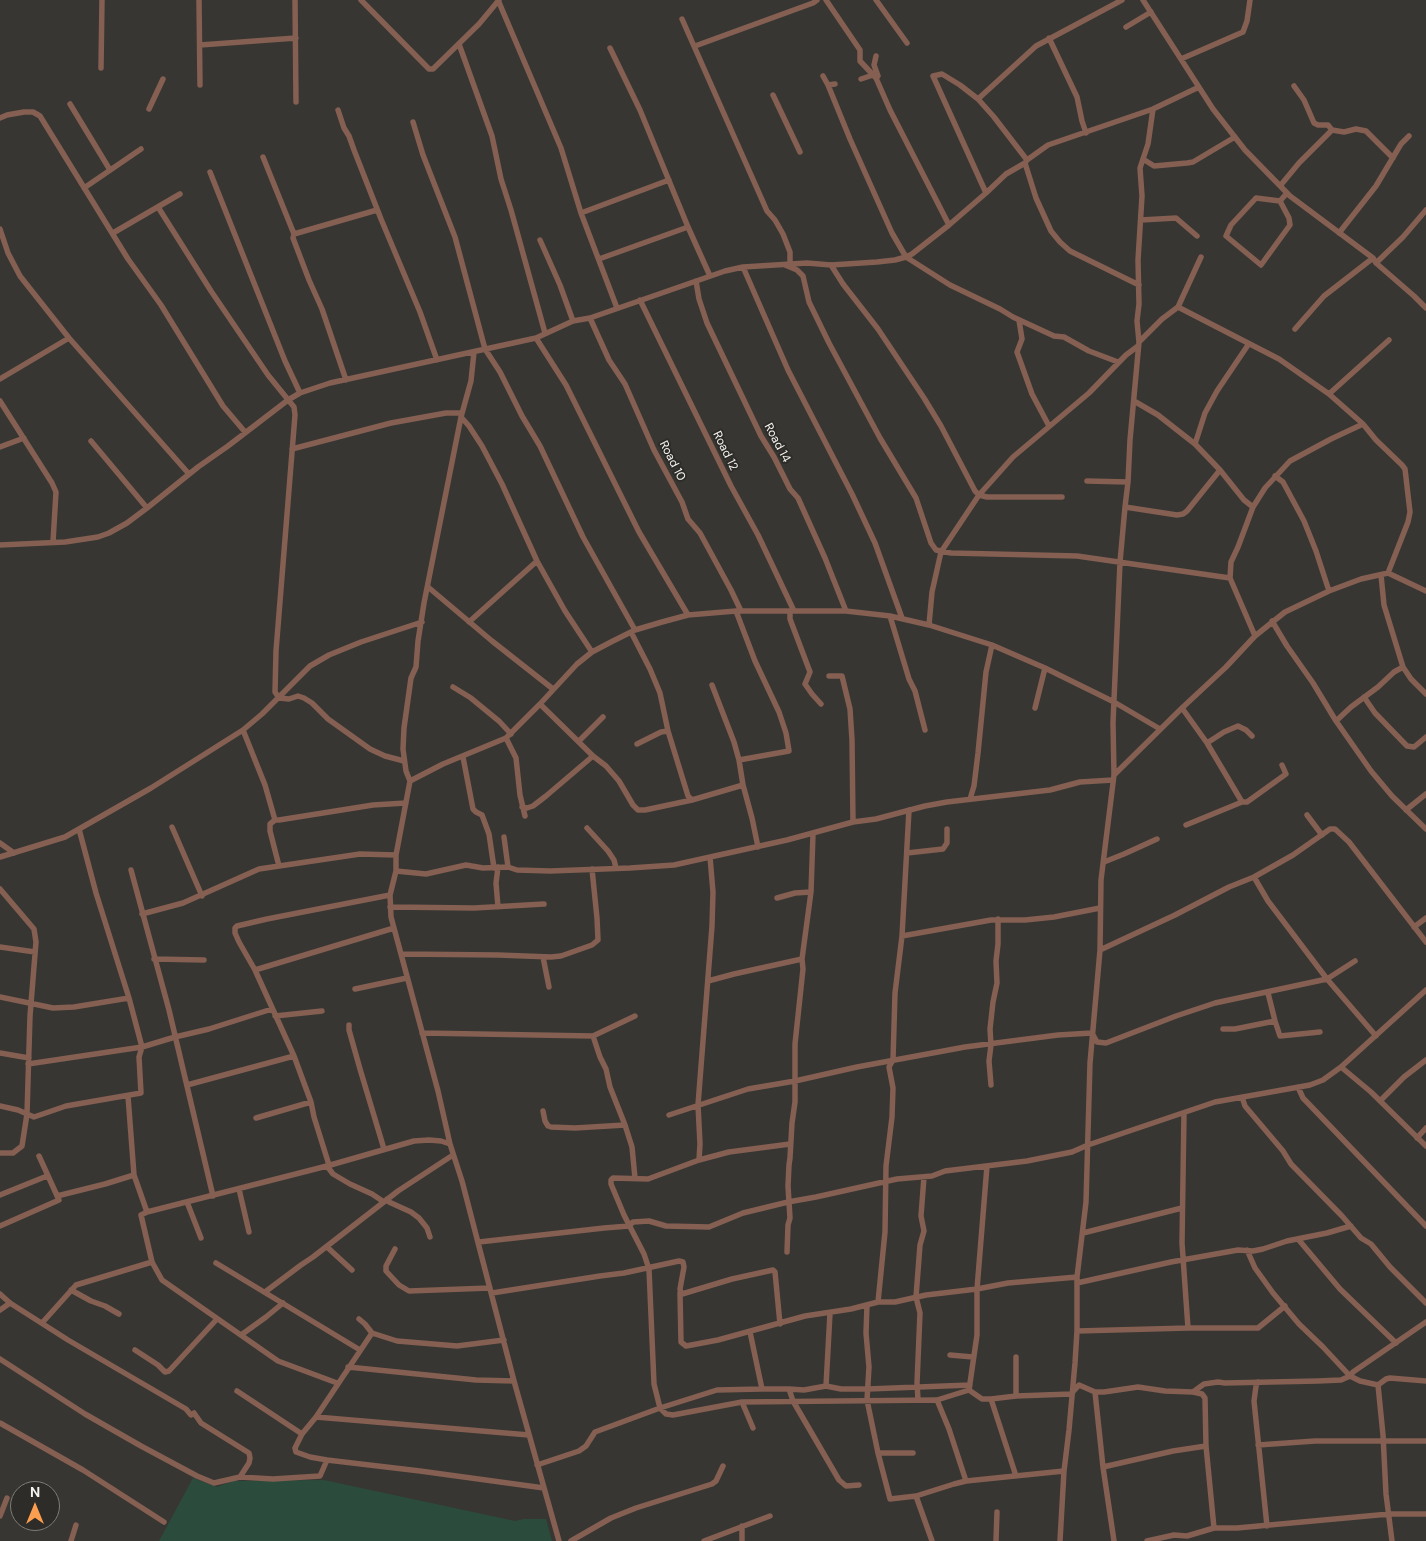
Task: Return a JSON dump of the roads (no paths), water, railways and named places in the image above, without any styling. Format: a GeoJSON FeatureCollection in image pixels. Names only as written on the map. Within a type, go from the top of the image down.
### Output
{"type":"FeatureCollection","features":[{"type":"Feature","properties":{"kind":"street"},"geometry":{"type":"LineString","coordinates":[[101,68],[102,0]]}},
{"type":"Feature","properties":{"kind":"street"},"geometry":{"type":"LineString","coordinates":[[199,0],[200,85]]}},
{"type":"Feature","properties":{"kind":"street"},"geometry":{"type":"LineString","coordinates":[[295,0],[296,102]]}},
{"type":"Feature","properties":{"kind":"street"},"geometry":{"type":"LineString","coordinates":[[361,0],[429,69],[433,69],[459,44],[479,24],[498,0],[561,148],[581,213],[617,308]]}},
{"type":"Feature","properties":{"kind":"street"},"geometry":{"type":"LineString","coordinates":[[695,46],[817,0]]}},
{"type":"Feature","properties":{"kind":"street"},"geometry":{"type":"LineString","coordinates":[[826,0],[860,50],[860,61],[874,77],[949,225]]}},
{"type":"Feature","properties":{"kind":"street"},"geometry":{"type":"LineString","coordinates":[[876,0],[907,43]]}},
{"type":"Feature","properties":{"kind":"street"},"geometry":{"type":"LineString","coordinates":[[978,99],[1036,46],[1122,0]]}},
{"type":"Feature","properties":{"kind":"street"},"geometry":{"type":"LineString","coordinates":[[1143,0],[1213,109],[1245,150],[1287,193],[1375,260],[1426,308]]}},
{"type":"Feature","properties":{"kind":"street"},"geometry":{"type":"LineString","coordinates":[[1181,59],[1243,32],[1248,20],[1250,0]]}},
{"type":"Feature","properties":{"kind":"street"},"geometry":{"type":"LineString","coordinates":[[1126,27],[1151,12]]}},
{"type":"Feature","properties":{"kind":"street"},"geometry":{"type":"LineString","coordinates":[[682,19],[768,211],[783,234],[790,252],[788,265]]}},
{"type":"Feature","properties":{"kind":"street"},"geometry":{"type":"LineString","coordinates":[[200,45],[296,38]]}},
{"type":"Feature","properties":{"kind":"street"},"geometry":{"type":"LineString","coordinates":[[1049,38],[1077,97],[1086,133]]}},
{"type":"Feature","properties":{"kind":"street"},"geometry":{"type":"LineString","coordinates":[[459,44],[492,136],[501,179],[545,333]]}},
{"type":"Feature","properties":{"kind":"street"},"geometry":{"type":"LineString","coordinates":[[610,48],[640,110],[710,276]]}},
{"type":"Feature","properties":{"kind":"street"},"geometry":{"type":"LineString","coordinates":[[861,80],[878,76],[874,65],[876,56]]}},
{"type":"Feature","properties":{"kind":"street"},"geometry":{"type":"LineString","coordinates":[[986,193],[933,76],[942,74],[960,85],[978,99],[994,117],[1026,162],[1036,198],[1051,231],[1060,242],[1070,251],[1139,285]]}},
{"type":"Feature","properties":{"kind":"street"},"geometry":{"type":"LineString","coordinates":[[823,76],[892,233],[906,257],[950,285],[1019,320],[1054,336],[1064,337],[1090,351],[1118,362]]}},
{"type":"Feature","properties":{"kind":"street"},"geometry":{"type":"LineString","coordinates":[[149,109],[162,79]]}},
{"type":"Feature","properties":{"kind":"street"},"geometry":{"type":"LineString","coordinates":[[828,85],[836,84]]}},
{"type":"Feature","properties":{"kind":"street"},"geometry":{"type":"LineString","coordinates":[[1294,86],[1304,100],[1314,122],[1318,125],[1328,125],[1332,130],[1344,132],[1366,131],[1392,158]]}},
{"type":"Feature","properties":{"kind":"street"},"geometry":{"type":"LineString","coordinates":[[0,545],[98,537],[127,523],[288,400],[300,393],[330,383],[536,338],[573,321],[590,318],[725,271],[743,267],[807,263],[831,265],[877,262],[906,257],[949,225],[1006,174],[1048,145],[1153,109],[1200,87]]}},
{"type":"Feature","properties":{"kind":"street"},"geometry":{"type":"LineString","coordinates":[[773,96],[800,152]]}},
{"type":"Feature","properties":{"kind":"street"},"geometry":{"type":"LineString","coordinates":[[70,104],[110,170]]}},
{"type":"Feature","properties":{"kind":"street"},"geometry":{"type":"LineString","coordinates":[[1060,1541],[1064,1471],[1070,1430],[1071,1394],[1077,1331],[1077,1280],[1086,1202],[1090,1063],[1100,950],[1100,908],[1113,777],[1112,723],[1120,562],[1138,344],[1138,260],[1142,196],[1140,168],[1148,144],[1153,109]]}},
{"type":"Feature","properties":{"kind":"street"},"geometry":{"type":"LineString","coordinates":[[338,110],[420,312],[437,360]]}},
{"type":"Feature","properties":{"kind":"street"},"geometry":{"type":"LineString","coordinates":[[0,118],[24,112],[33,112],[40,116],[128,259],[160,305],[223,406],[245,432]]}},
{"type":"Feature","properties":{"kind":"street"},"geometry":{"type":"LineString","coordinates":[[413,122],[423,155],[455,237],[485,349],[500,372],[522,416],[540,446],[583,537],[633,631],[660,693],[668,731],[688,799]]}},
{"type":"Feature","properties":{"kind":"street"},"geometry":{"type":"LineString","coordinates":[[1280,186],[1332,130]]}},
{"type":"Feature","properties":{"kind":"street"},"geometry":{"type":"LineString","coordinates":[[1339,233],[1376,186],[1392,158],[1409,136]]}},
{"type":"Feature","properties":{"kind":"street"},"geometry":{"type":"LineString","coordinates":[[1144,159],[1154,166],[1193,162],[1235,137]]}},
{"type":"Feature","properties":{"kind":"street"},"geometry":{"type":"LineString","coordinates":[[84,188],[141,149]]}},
{"type":"Feature","properties":{"kind":"street"},"geometry":{"type":"LineString","coordinates":[[263,157],[294,234],[293,238],[309,280],[322,309],[346,380]]}},
{"type":"Feature","properties":{"kind":"street"},"geometry":{"type":"LineString","coordinates":[[210,172],[285,361],[300,393]]}},
{"type":"Feature","properties":{"kind":"street"},"geometry":{"type":"LineString","coordinates":[[581,213],[669,180]]}},
{"type":"Feature","properties":{"kind":"street"},"geometry":{"type":"LineString","coordinates":[[1280,201],[1287,193]]}},
{"type":"Feature","properties":{"kind":"street"},"geometry":{"type":"LineString","coordinates":[[113,233],[180,194]]}},
{"type":"Feature","properties":{"kind":"street"},"geometry":{"type":"LineString","coordinates":[[1256,198],[1280,201],[1290,218],[1290,225],[1261,265],[1226,236],[1231,225],[1256,198]]}},
{"type":"Feature","properties":{"kind":"street"},"geometry":{"type":"LineString","coordinates":[[158,207],[252,352],[294,407],[295,415],[276,651],[275,692],[279,698]]}},
{"type":"Feature","properties":{"kind":"street"},"geometry":{"type":"LineString","coordinates":[[294,234],[377,210]]}},
{"type":"Feature","properties":{"kind":"street"},"geometry":{"type":"LineString","coordinates":[[1295,329],[1324,296],[1375,260],[1402,237],[1426,210]]}},
{"type":"Feature","properties":{"kind":"street"},"geometry":{"type":"LineString","coordinates":[[1141,220],[1176,218],[1197,236]]}},
{"type":"Feature","properties":{"kind":"street"},"geometry":{"type":"LineString","coordinates":[[599,259],[688,227]]}},
{"type":"Feature","properties":{"kind":"street"},"geometry":{"type":"LineString","coordinates":[[0,229],[3,249],[20,276],[69,338],[190,474]]}},
{"type":"Feature","properties":{"kind":"street"},"geometry":{"type":"LineString","coordinates":[[540,240],[560,285],[573,321]]}},
{"type":"Feature","properties":{"kind":"street"},"geometry":{"type":"LineString","coordinates":[[929,625],[932,592],[941,552],[979,495],[1013,457],[1089,392],[1162,319],[1178,307],[1202,257]]}},
{"type":"Feature","properties":{"kind":"street"},"geometry":{"type":"LineString","coordinates":[[788,265],[803,276],[809,302],[828,343],[880,438],[916,498],[933,548],[941,552],[1077,556],[1230,578]]}},
{"type":"Feature","properties":{"kind":"street"},"geometry":{"type":"LineString","coordinates":[[831,265],[843,284],[878,329],[924,398],[975,491],[979,495],[987,497],[1062,496]]}},
{"type":"Feature","properties":{"kind":"street"},"geometry":{"type":"LineString","coordinates":[[743,267],[788,370],[875,543],[902,618]]}},
{"type":"Feature","properties":{"kind":"street","name":"Road 14"},"geometry":{"type":"LineString","coordinates":[[696,281],[699,299],[707,323],[761,436],[790,489],[798,498],[826,558],[846,611]]}},
{"type":"Feature","properties":{"kind":"street","name":"Road 12"},"geometry":{"type":"LineString","coordinates":[[640,300],[731,486],[758,534],[792,611],[790,619],[810,672],[806,684],[821,704]]}},
{"type":"Feature","properties":{"kind":"street"},"geometry":{"type":"LineString","coordinates":[[1178,307],[1248,345],[1279,359],[1329,394],[1364,424],[1376,440],[1397,459],[1405,470],[1410,502],[1408,522],[1385,574],[1384,605],[1403,667],[1411,679],[1426,694]]}},
{"type":"Feature","properties":{"kind":"street","name":"Road 10"},"geometry":{"type":"LineString","coordinates":[[590,318],[609,360],[625,384],[654,450],[682,502],[688,519],[700,533],[731,590],[762,678],[779,712],[786,733],[789,751],[739,760]]}},
{"type":"Feature","properties":{"kind":"street"},"geometry":{"type":"LineString","coordinates":[[1019,320],[1022,339],[1017,352],[1032,394],[1049,426]]}},
{"type":"Feature","properties":{"kind":"street"},"geometry":{"type":"LineString","coordinates":[[0,379],[69,338]]}},
{"type":"Feature","properties":{"kind":"street"},"geometry":{"type":"LineString","coordinates":[[536,338],[566,385],[639,532],[688,616]]}},
{"type":"Feature","properties":{"kind":"street"},"geometry":{"type":"LineString","coordinates":[[1329,394],[1389,340]]}},
{"type":"Feature","properties":{"kind":"street"},"geometry":{"type":"LineString","coordinates":[[1195,444],[1205,413],[1217,391],[1248,345]]}},
{"type":"Feature","properties":{"kind":"street"},"geometry":{"type":"LineString","coordinates":[[474,352],[471,381],[461,415],[428,587],[416,667],[412,678],[404,728],[404,761],[410,781],[396,855],[396,871],[390,895],[390,907],[450,1144],[479,1242],[514,1381],[559,1541]]}},
{"type":"Feature","properties":{"kind":"street"},"geometry":{"type":"LineString","coordinates":[[0,400],[56,492],[53,542]]}},
{"type":"Feature","properties":{"kind":"street"},"geometry":{"type":"LineString","coordinates":[[1134,401],[1158,415],[1195,444],[1252,507]]}},
{"type":"Feature","properties":{"kind":"street"},"geometry":{"type":"LineString","coordinates":[[292,449],[391,423],[446,413],[461,415],[478,439],[498,476],[537,562],[565,611],[592,652]]}},
{"type":"Feature","properties":{"kind":"street"},"geometry":{"type":"LineString","coordinates":[[1255,636],[1230,578],[1231,562],[1252,507],[1265,488],[1290,461],[1364,424]]}},
{"type":"Feature","properties":{"kind":"street"},"geometry":{"type":"LineString","coordinates":[[0,447],[24,438]]}},
{"type":"Feature","properties":{"kind":"street"},"geometry":{"type":"LineString","coordinates":[[91,441],[147,508]]}},
{"type":"Feature","properties":{"kind":"street"},"geometry":{"type":"LineString","coordinates":[[1124,507],[1177,515],[1183,514],[1188,511],[1220,470]]}},
{"type":"Feature","properties":{"kind":"street"},"geometry":{"type":"LineString","coordinates":[[1275,476],[1283,482],[1304,521],[1329,591]]}},
{"type":"Feature","properties":{"kind":"street"},"geometry":{"type":"LineString","coordinates":[[1087,481],[1128,482]]}},
{"type":"Feature","properties":{"kind":"street"},"geometry":{"type":"LineString","coordinates":[[469,622],[537,562]]}},
{"type":"Feature","properties":{"kind":"street"},"geometry":{"type":"LineString","coordinates":[[396,871],[426,874],[460,866],[550,870],[674,865],[932,805],[1050,790],[1080,782],[1113,777],[1160,729],[1226,667],[1255,636],[1284,612],[1329,591],[1361,579],[1385,574],[1426,591]]}},
{"type":"Feature","properties":{"kind":"street"},"geometry":{"type":"LineString","coordinates":[[428,587],[553,689]]}},
{"type":"Feature","properties":{"kind":"street"},"geometry":{"type":"LineString","coordinates":[[410,781],[443,764],[508,736],[577,664],[592,652],[633,631],[688,616],[738,611],[846,611],[902,618],[929,625],[992,645],[1045,668],[1114,702],[1160,729]]}},
{"type":"Feature","properties":{"kind":"street"},"geometry":{"type":"LineString","coordinates":[[890,616],[909,679],[915,691],[925,730]]}},
{"type":"Feature","properties":{"kind":"street"},"geometry":{"type":"LineString","coordinates":[[1272,621],[1336,721],[1371,771],[1426,829]]}},
{"type":"Feature","properties":{"kind":"street"},"geometry":{"type":"LineString","coordinates":[[0,858],[65,837],[152,788],[243,730],[279,698],[310,666],[329,655],[361,642],[422,622]]}},
{"type":"Feature","properties":{"kind":"street"},"geometry":{"type":"LineString","coordinates":[[970,799],[974,786],[986,672],[992,645]]}},
{"type":"Feature","properties":{"kind":"street"},"geometry":{"type":"LineString","coordinates":[[1336,721],[1394,672],[1403,667]]}},
{"type":"Feature","properties":{"kind":"street"},"geometry":{"type":"LineString","coordinates":[[1035,708],[1045,668]]}},
{"type":"Feature","properties":{"kind":"street"},"geometry":{"type":"LineString","coordinates":[[829,676],[842,676],[850,709],[853,748],[853,822]]}},
{"type":"Feature","properties":{"kind":"street"},"geometry":{"type":"LineString","coordinates":[[712,685],[732,734],[739,760],[742,785],[758,847]]}},
{"type":"Feature","properties":{"kind":"street"},"geometry":{"type":"LineString","coordinates":[[453,687],[471,698],[499,721],[508,736],[516,758],[522,807],[525,816]]}},
{"type":"Feature","properties":{"kind":"street"},"geometry":{"type":"LineString","coordinates":[[279,698],[289,699],[298,696],[304,698],[312,703],[328,719],[370,749],[385,756],[404,761]]}},
{"type":"Feature","properties":{"kind":"street"},"geometry":{"type":"LineString","coordinates":[[1364,697],[1385,724],[1407,746],[1414,747],[1426,738]]}},
{"type":"Feature","properties":{"kind":"street"},"geometry":{"type":"LineString","coordinates":[[540,704],[619,780],[633,805],[638,810],[645,810],[742,785]]}},
{"type":"Feature","properties":{"kind":"street"},"geometry":{"type":"LineString","coordinates":[[1182,708],[1207,743],[1242,802]]}},
{"type":"Feature","properties":{"kind":"street"},"geometry":{"type":"LineString","coordinates":[[579,741],[603,717]]}},
{"type":"Feature","properties":{"kind":"street"},"geometry":{"type":"LineString","coordinates":[[1207,743],[1238,726],[1252,736]]}},
{"type":"Feature","properties":{"kind":"street"},"geometry":{"type":"LineString","coordinates":[[243,730],[265,785],[275,820]]}},
{"type":"Feature","properties":{"kind":"street"},"geometry":{"type":"LineString","coordinates":[[637,744],[661,732],[668,731]]}},
{"type":"Feature","properties":{"kind":"street"},"geometry":{"type":"LineString","coordinates":[[522,807],[533,806],[593,756]]}},
{"type":"Feature","properties":{"kind":"street"},"geometry":{"type":"LineString","coordinates":[[463,757],[473,808],[482,815],[489,834],[496,867],[498,907]]}},
{"type":"Feature","properties":{"kind":"street"},"geometry":{"type":"LineString","coordinates":[[1186,826],[1242,802],[1248,802],[1286,774],[1282,765]]}},
{"type":"Feature","properties":{"kind":"street"},"geometry":{"type":"LineString","coordinates":[[1406,810],[1426,794]]}},
{"type":"Feature","properties":{"kind":"street"},"geometry":{"type":"LineString","coordinates":[[279,866],[270,831],[270,824],[275,820],[373,805],[406,803]]}},
{"type":"Feature","properties":{"kind":"street"},"geometry":{"type":"LineString","coordinates":[[878,1302],[893,1088],[889,1067],[893,1060],[895,993],[902,936],[909,810]]}},
{"type":"Feature","properties":{"kind":"street"},"geometry":{"type":"LineString","coordinates":[[1307,815],[1322,835]]}},
{"type":"Feature","properties":{"kind":"street"},"geometry":{"type":"LineString","coordinates":[[172,827],[202,896]]}},
{"type":"Feature","properties":{"kind":"street"},"geometry":{"type":"LineString","coordinates":[[587,828],[608,851],[614,860],[616,868]]}},
{"type":"Feature","properties":{"kind":"street"},"geometry":{"type":"LineString","coordinates":[[0,1106],[18,1110],[34,1117],[66,1106],[141,1093],[139,1057],[142,1047],[79,829]]}},
{"type":"Feature","properties":{"kind":"street"},"geometry":{"type":"LineString","coordinates":[[907,853],[941,850],[947,843],[947,829]]}},
{"type":"Feature","properties":{"kind":"street"},"geometry":{"type":"LineString","coordinates":[[1100,950],[1175,915],[1228,887],[1254,877],[1293,855],[1330,829],[1335,829],[1349,842],[1426,942]]}},
{"type":"Feature","properties":{"kind":"street"},"geometry":{"type":"LineString","coordinates":[[787,1252],[790,1218],[788,1202],[790,1144],[795,1102],[795,1044],[803,969],[802,959],[811,892],[813,834]]}},
{"type":"Feature","properties":{"kind":"street"},"geometry":{"type":"LineString","coordinates":[[504,837],[508,867]]}},
{"type":"Feature","properties":{"kind":"street"},"geometry":{"type":"LineString","coordinates":[[1104,862],[1157,839]]}},
{"type":"Feature","properties":{"kind":"street"},"geometry":{"type":"LineString","coordinates":[[0,843],[14,853]]}},
{"type":"Feature","properties":{"kind":"street"},"geometry":{"type":"LineString","coordinates":[[142,914],[163,910],[202,896],[259,869],[360,854],[396,855]]}},
{"type":"Feature","properties":{"kind":"street"},"geometry":{"type":"LineString","coordinates":[[699,1160],[698,1104],[713,892],[710,857]]}},
{"type":"Feature","properties":{"kind":"street"},"geometry":{"type":"LineString","coordinates":[[401,954],[543,957],[561,956],[592,945],[598,940],[598,918],[592,869]]}},
{"type":"Feature","properties":{"kind":"street"},"geometry":{"type":"LineString","coordinates":[[131,870],[175,1037],[213,1196]]}},
{"type":"Feature","properties":{"kind":"street"},"geometry":{"type":"LineString","coordinates":[[1254,877],[1268,901],[1327,979],[1376,1036]]}},
{"type":"Feature","properties":{"kind":"street"},"geometry":{"type":"LineString","coordinates":[[0,890],[34,929],[35,952],[28,1061],[27,1114],[22,1146],[13,1152],[0,1153]]}},
{"type":"Feature","properties":{"kind":"street"},"geometry":{"type":"LineString","coordinates":[[777,898],[795,893],[811,892]]}},
{"type":"Feature","properties":{"kind":"street"},"geometry":{"type":"LineString","coordinates":[[390,895],[237,926],[235,933],[255,970],[294,1056],[310,1102],[328,1166],[333,1174],[350,1184],[412,1212],[427,1228],[430,1237]]}},
{"type":"Feature","properties":{"kind":"street"},"geometry":{"type":"LineString","coordinates":[[390,907],[466,908],[544,904]]}},
{"type":"Feature","properties":{"kind":"street"},"geometry":{"type":"LineString","coordinates":[[902,936],[998,920],[1054,917],[1100,908]]}},
{"type":"Feature","properties":{"kind":"street"},"geometry":{"type":"LineString","coordinates":[[1414,927],[1426,918]]}},
{"type":"Feature","properties":{"kind":"street"},"geometry":{"type":"LineString","coordinates":[[990,1085],[990,1029],[996,983],[998,920]]}},
{"type":"Feature","properties":{"kind":"street"},"geometry":{"type":"LineString","coordinates":[[255,970],[394,928]]}},
{"type":"Feature","properties":{"kind":"street"},"geometry":{"type":"LineString","coordinates":[[0,947],[35,952]]}},
{"type":"Feature","properties":{"kind":"street"},"geometry":{"type":"LineString","coordinates":[[543,957],[549,987]]}},
{"type":"Feature","properties":{"kind":"street"},"geometry":{"type":"LineString","coordinates":[[154,959],[204,960]]}},
{"type":"Feature","properties":{"kind":"street"},"geometry":{"type":"LineString","coordinates":[[708,981],[802,959]]}},
{"type":"Feature","properties":{"kind":"street"},"geometry":{"type":"LineString","coordinates":[[1092,1033],[1097,1042],[1106,1043],[1215,1003],[1327,979],[1355,961]]}},
{"type":"Feature","properties":{"kind":"street"},"geometry":{"type":"LineString","coordinates":[[355,989],[407,978]]}},
{"type":"Feature","properties":{"kind":"street"},"geometry":{"type":"LineString","coordinates":[[479,1242],[629,1226],[633,1222],[649,1221],[666,1226],[709,1227],[756,1209],[788,1202],[885,1182],[924,1177],[945,1171],[1027,1162],[1072,1152],[1215,1102],[1298,1087],[1323,1080],[1341,1067],[1426,990]]}},
{"type":"Feature","properties":{"kind":"street"},"geometry":{"type":"LineString","coordinates":[[1268,993],[1280,1036],[1320,1032]]}},
{"type":"Feature","properties":{"kind":"street"},"geometry":{"type":"LineString","coordinates":[[0,997],[54,1008],[74,1007],[129,998]]}},
{"type":"Feature","properties":{"kind":"street"},"geometry":{"type":"LineString","coordinates":[[0,1053],[28,1061],[142,1047],[209,1029],[272,1009]]}},
{"type":"Feature","properties":{"kind":"street"},"geometry":{"type":"LineString","coordinates":[[275,1016],[322,1011]]}},
{"type":"Feature","properties":{"kind":"street"},"geometry":{"type":"LineString","coordinates":[[422,1033],[594,1036],[635,1016]]}},
{"type":"Feature","properties":{"kind":"street"},"geometry":{"type":"LineString","coordinates":[[1223,1029],[1275,1022]]}},
{"type":"Feature","properties":{"kind":"street"},"geometry":{"type":"LineString","coordinates":[[349,1025],[384,1149]]}},
{"type":"Feature","properties":{"kind":"street"},"geometry":{"type":"LineString","coordinates":[[669,1115],[748,1088],[795,1082],[893,1060],[965,1047],[1058,1035],[1092,1033]]}},
{"type":"Feature","properties":{"kind":"street"},"geometry":{"type":"LineString","coordinates":[[594,1036],[606,1069],[610,1087],[632,1146],[635,1178]]}},
{"type":"Feature","properties":{"kind":"street"},"geometry":{"type":"LineString","coordinates":[[187,1085],[294,1056]]}},
{"type":"Feature","properties":{"kind":"street"},"geometry":{"type":"LineString","coordinates":[[1380,1101],[1404,1077],[1426,1060]]}},
{"type":"Feature","properties":{"kind":"street"},"geometry":{"type":"LineString","coordinates":[[1341,1067],[1380,1101],[1426,1146]]}},
{"type":"Feature","properties":{"kind":"street"},"geometry":{"type":"LineString","coordinates":[[1298,1087],[1303,1098],[1426,1226]]}},
{"type":"Feature","properties":{"kind":"street"},"geometry":{"type":"LineString","coordinates":[[128,1096],[134,1175],[147,1212]]}},
{"type":"Feature","properties":{"kind":"street"},"geometry":{"type":"LineString","coordinates":[[1242,1096],[1245,1106],[1283,1151],[1291,1164],[1338,1211],[1361,1238],[1371,1244],[1390,1267],[1426,1303]]}},
{"type":"Feature","properties":{"kind":"street"},"geometry":{"type":"LineString","coordinates":[[256,1118],[310,1102]]}},
{"type":"Feature","properties":{"kind":"street"},"geometry":{"type":"LineString","coordinates":[[543,1111],[545,1121],[550,1127],[575,1128],[625,1125]]}},
{"type":"Feature","properties":{"kind":"street"},"geometry":{"type":"LineString","coordinates":[[1184,1113],[1182,1208],[1188,1328]]}},
{"type":"Feature","properties":{"kind":"street"},"geometry":{"type":"LineString","coordinates":[[1417,1138],[1426,1128]]}},
{"type":"Feature","properties":{"kind":"street"},"geometry":{"type":"LineString","coordinates":[[337,1383],[278,1361],[162,1280],[152,1262],[141,1215],[328,1166],[414,1141],[441,1141],[450,1144]]}},
{"type":"Feature","properties":{"kind":"street"},"geometry":{"type":"LineString","coordinates":[[790,1144],[729,1152],[699,1160],[648,1179],[613,1178],[611,1182],[649,1269],[654,1384],[660,1408],[666,1414],[673,1415],[742,1402],[771,1400],[937,1400],[970,1388]]}},
{"type":"Feature","properties":{"kind":"street"},"geometry":{"type":"LineString","coordinates":[[265,1292],[386,1201],[453,1155]]}},
{"type":"Feature","properties":{"kind":"street"},"geometry":{"type":"LineString","coordinates":[[0,1226],[59,1200],[38,1156]]}},
{"type":"Feature","properties":{"kind":"street"},"geometry":{"type":"LineString","coordinates":[[970,1388],[977,1335],[977,1289],[987,1166]]}},
{"type":"Feature","properties":{"kind":"street"},"geometry":{"type":"LineString","coordinates":[[57,1196],[134,1175]]}},
{"type":"Feature","properties":{"kind":"street"},"geometry":{"type":"LineString","coordinates":[[0,1195],[47,1176]]}},
{"type":"Feature","properties":{"kind":"street"},"geometry":{"type":"LineString","coordinates":[[918,1400],[920,1313],[916,1297],[920,1245],[924,1231],[921,1216],[924,1177]]}},
{"type":"Feature","properties":{"kind":"street"},"geometry":{"type":"LineString","coordinates":[[240,1189],[249,1232]]}},
{"type":"Feature","properties":{"kind":"street"},"geometry":{"type":"LineString","coordinates":[[187,1202],[202,1238]]}},
{"type":"Feature","properties":{"kind":"street"},"geometry":{"type":"LineString","coordinates":[[1083,1233],[1182,1208]]}},
{"type":"Feature","properties":{"kind":"street"},"geometry":{"type":"LineString","coordinates":[[395,1249],[386,1266],[386,1271],[399,1285],[409,1291],[491,1291],[649,1269],[679,1261],[683,1262],[680,1293],[681,1342],[686,1346],[750,1332],[805,1316],[878,1302],[895,1302],[944,1292],[977,1289],[1008,1283],[1077,1280],[1238,1250],[1253,1251],[1351,1226]]}},
{"type":"Feature","properties":{"kind":"street"},"geometry":{"type":"LineString","coordinates":[[1298,1238],[1340,1289],[1396,1343]]}},
{"type":"Feature","properties":{"kind":"street"},"geometry":{"type":"LineString","coordinates":[[327,1247],[352,1270]]}},
{"type":"Feature","properties":{"kind":"street"},"geometry":{"type":"LineString","coordinates":[[1247,1250],[1255,1268],[1299,1324],[1324,1347],[1350,1376],[1378,1385]]}},
{"type":"Feature","properties":{"kind":"street"},"geometry":{"type":"LineString","coordinates":[[42,1323],[71,1290],[82,1282],[152,1262]]}},
{"type":"Feature","properties":{"kind":"street"},"geometry":{"type":"LineString","coordinates":[[216,1263],[360,1350]]}},
{"type":"Feature","properties":{"kind":"street"},"geometry":{"type":"LineString","coordinates":[[680,1293],[687,1294],[732,1279],[773,1270],[775,1272],[780,1324]]}},
{"type":"Feature","properties":{"kind":"street"},"geometry":{"type":"LineString","coordinates":[[71,1290],[119,1314]]}},
{"type":"Feature","properties":{"kind":"street"},"geometry":{"type":"LineString","coordinates":[[0,1294],[10,1303],[42,1323],[186,1409],[191,1415],[194,1413],[201,1424],[249,1452],[249,1463],[240,1477]]}},
{"type":"Feature","properties":{"kind":"street"},"geometry":{"type":"LineString","coordinates":[[0,1310],[10,1303]]}},
{"type":"Feature","properties":{"kind":"street"},"geometry":{"type":"LineString","coordinates":[[242,1335],[283,1303]]}},
{"type":"Feature","properties":{"kind":"street"},"geometry":{"type":"LineString","coordinates":[[867,1305],[866,1333],[869,1367],[867,1400],[890,1499],[916,1496],[966,1481],[1064,1471]]}},
{"type":"Feature","properties":{"kind":"street"},"geometry":{"type":"LineString","coordinates":[[1077,1331],[1258,1328],[1284,1306]]}},
{"type":"Feature","properties":{"kind":"street"},"geometry":{"type":"LineString","coordinates":[[826,1386],[830,1312]]}},
{"type":"Feature","properties":{"kind":"street"},"geometry":{"type":"LineString","coordinates":[[135,1350],[158,1365],[165,1372],[169,1371],[217,1319]]}},
{"type":"Feature","properties":{"kind":"street"},"geometry":{"type":"LineString","coordinates":[[359,1319],[372,1333],[397,1341],[458,1346],[504,1340]]}},
{"type":"Feature","properties":{"kind":"street"},"geometry":{"type":"LineString","coordinates":[[1193,1392],[1204,1384],[1218,1382],[1341,1380],[1350,1376],[1353,1372],[1426,1322]]}},
{"type":"Feature","properties":{"kind":"street"},"geometry":{"type":"LineString","coordinates":[[750,1332],[762,1388]]}},
{"type":"Feature","properties":{"kind":"street"},"geometry":{"type":"LineString","coordinates":[[372,1333],[316,1417],[302,1434],[295,1448],[296,1452],[327,1460],[544,1488]]}},
{"type":"Feature","properties":{"kind":"street"},"geometry":{"type":"LineString","coordinates":[[950,1355],[973,1357]]}},
{"type":"Feature","properties":{"kind":"street"},"geometry":{"type":"LineString","coordinates":[[1016,1357],[1016,1396]]}},
{"type":"Feature","properties":{"kind":"street"},"geometry":{"type":"LineString","coordinates":[[0,1359],[86,1414],[197,1476],[214,1483],[240,1477],[273,1479],[320,1476],[327,1460]]}},
{"type":"Feature","properties":{"kind":"street"},"geometry":{"type":"LineString","coordinates":[[348,1367],[476,1380],[514,1381]]}},
{"type":"Feature","properties":{"kind":"street"},"geometry":{"type":"LineString","coordinates":[[1378,1385],[1390,1378],[1426,1380]]}},
{"type":"Feature","properties":{"kind":"street"},"geometry":{"type":"LineString","coordinates":[[1258,1382],[1254,1401],[1267,1526]]}},
{"type":"Feature","properties":{"kind":"street"},"geometry":{"type":"LineString","coordinates":[[537,1465],[580,1450],[586,1446],[595,1432],[660,1408],[717,1390],[762,1388],[804,1390],[826,1386],[841,1389],[970,1388],[982,1399],[1071,1394],[1079,1385],[1095,1392],[1138,1387],[1165,1391],[1193,1392],[1202,1394],[1205,1398],[1206,1446],[1214,1528]]}},
{"type":"Feature","properties":{"kind":"street"},"geometry":{"type":"LineString","coordinates":[[1378,1385],[1384,1442],[1386,1494],[1392,1541]]}},
{"type":"Feature","properties":{"kind":"street"},"geometry":{"type":"LineString","coordinates":[[788,1389],[793,1401],[839,1480],[846,1486],[859,1485]]}},
{"type":"Feature","properties":{"kind":"street"},"geometry":{"type":"LineString","coordinates":[[237,1391],[302,1434]]}},
{"type":"Feature","properties":{"kind":"street"},"geometry":{"type":"LineString","coordinates":[[1095,1392],[1102,1468],[1114,1541]]}},
{"type":"Feature","properties":{"kind":"street"},"geometry":{"type":"LineString","coordinates":[[992,1399],[1016,1476]]}},
{"type":"Feature","properties":{"kind":"street"},"geometry":{"type":"LineString","coordinates":[[937,1400],[966,1481]]}},
{"type":"Feature","properties":{"kind":"street"},"geometry":{"type":"LineString","coordinates":[[742,1402],[753,1428]]}},
{"type":"Feature","properties":{"kind":"street"},"geometry":{"type":"LineString","coordinates":[[316,1417],[529,1435]]}},
{"type":"Feature","properties":{"kind":"street"},"geometry":{"type":"LineString","coordinates":[[0,1423],[83,1470],[164,1522]]}},
{"type":"Feature","properties":{"kind":"street"},"geometry":{"type":"LineString","coordinates":[[1258,1444],[1315,1441],[1426,1441]]}},
{"type":"Feature","properties":{"kind":"street"},"geometry":{"type":"LineString","coordinates":[[1102,1468],[1172,1451],[1206,1446]]}},
{"type":"Feature","properties":{"kind":"street"},"geometry":{"type":"LineString","coordinates":[[878,1453],[913,1453]]}},
{"type":"Feature","properties":{"kind":"street"},"geometry":{"type":"LineString","coordinates":[[571,1541],[611,1518],[636,1508],[712,1484],[716,1481],[723,1466]]}},
{"type":"Feature","properties":{"kind":"street"},"geometry":{"type":"LineString","coordinates":[[916,1496],[932,1541]]}},
{"type":"Feature","properties":{"kind":"street"},"geometry":{"type":"LineString","coordinates":[[0,1516],[7,1498]]}},
{"type":"Feature","properties":{"kind":"street"},"geometry":{"type":"LineString","coordinates":[[996,1512],[996,1541]]}},
{"type":"Feature","properties":{"kind":"street"},"geometry":{"type":"LineString","coordinates":[[1147,1541],[1174,1535],[1187,1536],[1214,1528],[1267,1526],[1389,1514],[1426,1514]]}},
{"type":"Feature","properties":{"kind":"street"},"geometry":{"type":"LineString","coordinates":[[704,1541],[770,1516]]}},
{"type":"Feature","properties":{"kind":"street"},"geometry":{"type":"LineString","coordinates":[[71,1541],[76,1525]]}},
{"type":"Feature","properties":{"kind":"street"},"geometry":{"type":"LineString","coordinates":[[742,1526],[742,1541]]}}]}
